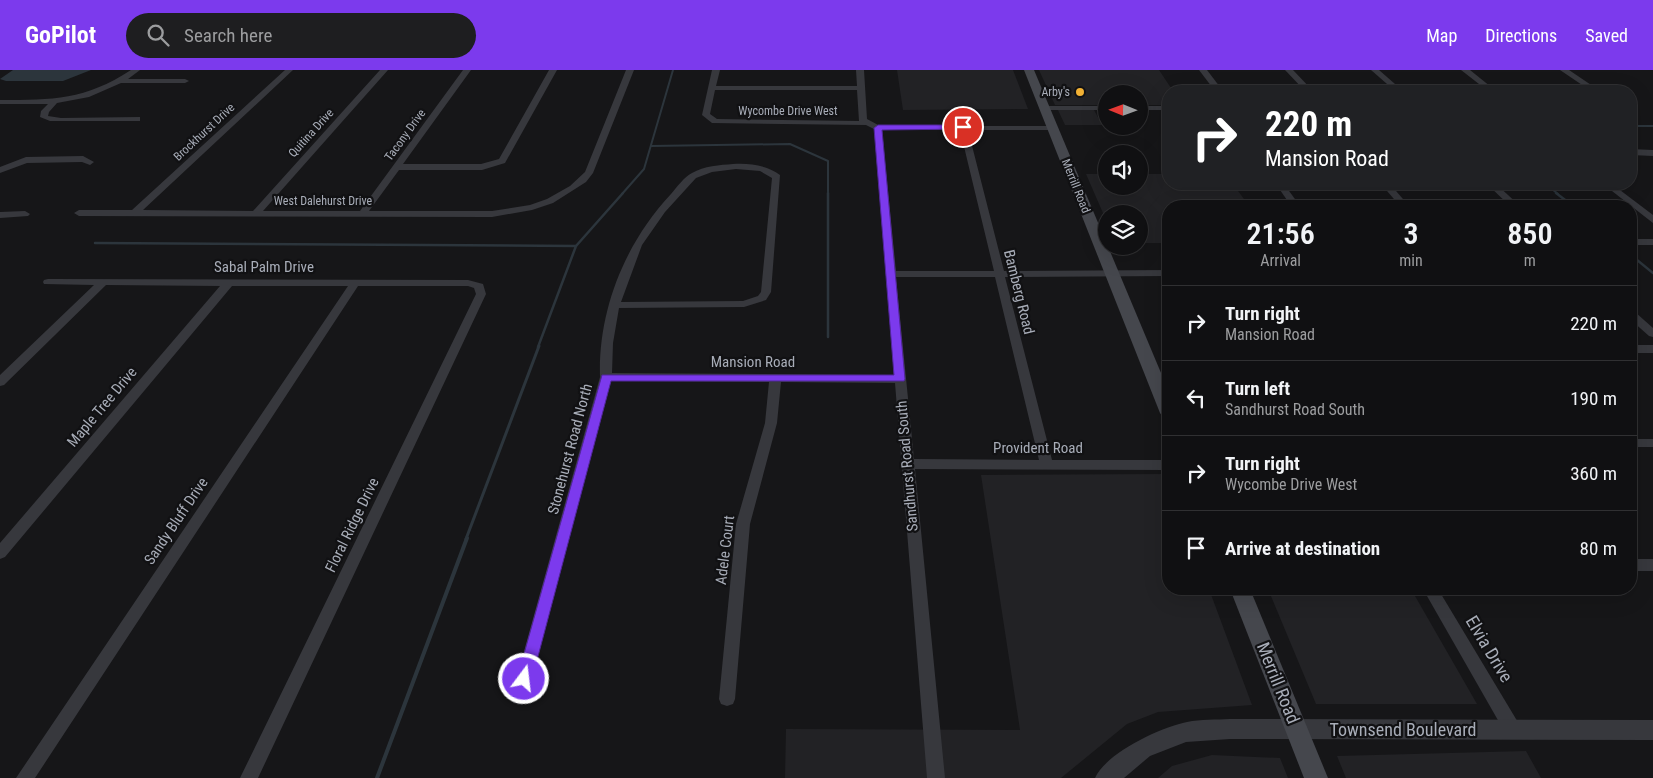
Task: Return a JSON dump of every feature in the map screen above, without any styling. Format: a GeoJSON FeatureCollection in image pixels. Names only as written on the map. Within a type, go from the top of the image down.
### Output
{"type":"FeatureCollection","features":[{"type":"Feature","properties":{"kind":"main road","name":"Merrill Road"},"geometry":{"type":"LineString","coordinates":[[1029,70],[1162,396]]}},
{"type":"Feature","properties":{"kind":"main road","name":"Merrill Road"},"geometry":{"type":"LineString","coordinates":[[1242,595],[1316,778]]}},
{"type":"Feature","properties":{"kind":"street"},"geometry":{"type":"LineString","coordinates":[[0,102],[54,102],[94,94],[120,81],[136,70]]}},
{"type":"Feature","properties":{"kind":"street","name":"Brockhurst Drive"},"geometry":{"type":"LineString","coordinates":[[135,213],[289,70]]}},
{"type":"Feature","properties":{"kind":"street","name":"Quitina Drive"},"geometry":{"type":"LineString","coordinates":[[256,213],[384,70]]}},
{"type":"Feature","properties":{"kind":"street","name":"Tacony Drive"},"geometry":{"type":"LineString","coordinates":[[362,213],[398,167],[467,70]]}},
{"type":"Feature","properties":{"kind":"street"},"geometry":{"type":"LineString","coordinates":[[398,167],[491,166],[504,159],[553,70]]}},
{"type":"Feature","properties":{"kind":"street","name":"West Dalehurst Drive"},"geometry":{"type":"LineString","coordinates":[[79,213],[492,214],[532,207],[564,194],[583,180],[589,173],[630,70]]}},
{"type":"Feature","properties":{"kind":"street"},"geometry":{"type":"LineString","coordinates":[[716,70],[712,88],[861,88]]}},
{"type":"Feature","properties":{"kind":"street"},"geometry":{"type":"LineString","coordinates":[[860,70],[863,120],[865,123],[878,128],[1052,128]]}},
{"type":"Feature","properties":{"kind":"street"},"geometry":{"type":"LineString","coordinates":[[1203,70],[1214,85]]}},
{"type":"Feature","properties":{"kind":"street"},"geometry":{"type":"LineString","coordinates":[[1289,70],[1303,85]]}},
{"type":"Feature","properties":{"kind":"street"},"geometry":{"type":"LineString","coordinates":[[1375,70],[1392,85]]}},
{"type":"Feature","properties":{"kind":"street"},"geometry":{"type":"LineString","coordinates":[[1465,70],[1484,85]]}},
{"type":"Feature","properties":{"kind":"street"},"geometry":{"type":"LineString","coordinates":[[1564,70],[1587,85]]}},
{"type":"Feature","properties":{"kind":"street"},"geometry":{"type":"LineString","coordinates":[[120,81],[185,81]]}},
{"type":"Feature","properties":{"kind":"street","name":"Wycombe Drive West"},"geometry":{"type":"LineString","coordinates":[[712,88],[706,115],[710,120],[721,122],[865,123]]}},
{"type":"Feature","properties":{"kind":"street"},"geometry":{"type":"LineString","coordinates":[[54,102],[45,111],[44,116],[61,120],[138,119]]}},
{"type":"Feature","properties":{"kind":"street"},"geometry":{"type":"LineString","coordinates":[[1044,108],[1098,108]]}},
{"type":"Feature","properties":{"kind":"street"},"geometry":{"type":"LineString","coordinates":[[1148,108],[1162,108]]}},
{"type":"Feature","properties":{"kind":"street","name":"Bamberg Road"},"geometry":{"type":"LineString","coordinates":[[963,127],[1047,465]]}},
{"type":"Feature","properties":{"kind":"street","name":"Sandhurst Road South"},"geometry":{"type":"LineString","coordinates":[[878,128],[936,778]]}},
{"type":"Feature","properties":{"kind":"street"},"geometry":{"type":"LineString","coordinates":[[1637,152],[1653,152]]}},
{"type":"Feature","properties":{"kind":"street"},"geometry":{"type":"LineString","coordinates":[[0,170],[14,164],[35,159],[82,159],[90,162]]}},
{"type":"Feature","properties":{"kind":"street","name":"Stonehurst Road North"},"geometry":{"type":"LineString","coordinates":[[519,698],[606,378],[604,361],[606,340],[629,259],[641,238],[699,171],[714,168],[762,168],[774,172],[778,177],[766,292],[762,298],[756,302],[744,304],[616,305]]}},
{"type":"Feature","properties":{"kind":"street"},"geometry":{"type":"LineString","coordinates":[[1390,190],[1399,200]]}},
{"type":"Feature","properties":{"kind":"street"},"geometry":{"type":"LineString","coordinates":[[1498,190],[1508,200]]}},
{"type":"Feature","properties":{"kind":"street"},"geometry":{"type":"LineString","coordinates":[[1614,190],[1627,200]]}},
{"type":"Feature","properties":{"kind":"street"},"geometry":{"type":"LineString","coordinates":[[1637,208],[1653,220]]}},
{"type":"Feature","properties":{"kind":"street"},"geometry":{"type":"LineString","coordinates":[[0,215],[25,214]]}},
{"type":"Feature","properties":{"kind":"street"},"geometry":{"type":"LineString","coordinates":[[1637,242],[1653,242]]}},
{"type":"Feature","properties":{"kind":"street"},"geometry":{"type":"LineString","coordinates":[[890,274],[1162,272]]}},
{"type":"Feature","properties":{"kind":"street","name":"Sabal Palm Drive"},"geometry":{"type":"LineString","coordinates":[[48,282],[468,282],[479,286]]}},
{"type":"Feature","properties":{"kind":"street","name":"Maple Tree Drive"},"geometry":{"type":"LineString","coordinates":[[0,553],[229,282]]}},
{"type":"Feature","properties":{"kind":"street"},"geometry":{"type":"LineString","coordinates":[[0,382],[102,283]]}},
{"type":"Feature","properties":{"kind":"street","name":"Sandy Bluff Drive"},"geometry":{"type":"LineString","coordinates":[[25,778],[355,283]]}},
{"type":"Feature","properties":{"kind":"street","name":"Floral Ridge Drive"},"geometry":{"type":"LineString","coordinates":[[249,778],[481,294],[479,286]]}},
{"type":"Feature","properties":{"kind":"street"},"geometry":{"type":"LineString","coordinates":[[1637,319],[1653,334]]}},
{"type":"Feature","properties":{"kind":"street"},"geometry":{"type":"LineString","coordinates":[[1637,349],[1653,349]]}},
{"type":"Feature","properties":{"kind":"street","name":"Mansion Road"},"geometry":{"type":"LineString","coordinates":[[606,378],[900,379]]}},
{"type":"Feature","properties":{"kind":"street","name":"Adele Court"},"geometry":{"type":"LineString","coordinates":[[726,699],[743,524],[771,423],[775,378]]}},
{"type":"Feature","properties":{"kind":"street"},"geometry":{"type":"LineString","coordinates":[[1637,443],[1653,443]]}},
{"type":"Feature","properties":{"kind":"street","name":"Provident Road"},"geometry":{"type":"LineString","coordinates":[[907,464],[1162,465]]}},
{"type":"Feature","properties":{"kind":"street"},"geometry":{"type":"LineString","coordinates":[[1637,565],[1653,565]]}},
{"type":"Feature","properties":{"kind":"street","name":"Elvia Drive"},"geometry":{"type":"LineString","coordinates":[[1434,595],[1513,730]]}},
{"type":"Feature","properties":{"kind":"street","name":"Townsend Boulevard"},"geometry":{"type":"LineString","coordinates":[[1107,778],[1142,749],[1186,732],[1230,729],[1653,730]]}},
{"type":"Feature","properties":{"kind":"shaded area"},"geometry":{"type":"Polygon","coordinates":[[[13,70],[91,70],[63,81],[6,81],[0,79],[13,70]]]}},
{"type":"Feature","properties":{"kind":"shaded area"},"geometry":{"type":"Polygon","coordinates":[[[897,70],[1013,70],[1028,109],[903,110],[897,70]]]}},
{"type":"Feature","properties":{"kind":"shaded area"},"geometry":{"type":"Polygon","coordinates":[[[1039,70],[1159,70],[1169,85],[1162,85],[1162,105],[1148,105],[1148,85],[1098,85],[1098,105],[1055,105],[1039,70]]]}},
{"type":"Feature","properties":{"kind":"shaded area"},"geometry":{"type":"Polygon","coordinates":[[[1058,110],[1094,110],[1098,118],[1098,125],[1065,125],[1058,110]]]}},
{"type":"Feature","properties":{"kind":"shaded area"},"geometry":{"type":"Polygon","coordinates":[[[1086,174],[1098,174],[1098,195],[1148,195],[1148,174],[1162,174],[1162,190],[1237,190],[1245,200],[1162,200],[1162,243],[1148,243],[1148,205],[1099,205],[1086,174]]]}},
{"type":"Feature","properties":{"kind":"shaded area"},"geometry":{"type":"Polygon","coordinates":[[[1162,474],[1162,595],[1211,595],[1252,705],[1158,712],[1127,724],[1061,778],[785,778],[786,729],[1020,730],[981,475],[1162,474]]]}},
{"type":"Feature","properties":{"kind":"shaded area"},"geometry":{"type":"Polygon","coordinates":[[[1271,595],[1414,595],[1477,704],[1316,704],[1271,595]]]}},
{"type":"Feature","properties":{"kind":"shaded area"},"geometry":{"type":"Polygon","coordinates":[[[1526,751],[1541,778],[1346,778],[1337,756],[1526,751]]]}},
{"type":"Feature","properties":{"kind":"shaded area"},"geometry":{"type":"Polygon","coordinates":[[[1212,755],[1280,758],[1288,778],[1158,778],[1172,766],[1212,755]]]}},
{"type":"Feature","properties":{"kind":"waterway"},"geometry":{"type":"LineString","coordinates":[[622,194],[644,169],[673,70]]}},
{"type":"Feature","properties":{"kind":"waterway"},"geometry":{"type":"LineString","coordinates":[[1637,126],[1653,126]]}},
{"type":"Feature","properties":{"kind":"waterway"},"geometry":{"type":"LineString","coordinates":[[651,146],[790,144],[828,161],[828,337]]}},
{"type":"Feature","properties":{"kind":"waterway"},"geometry":{"type":"LineString","coordinates":[[1553,190],[1558,194]]}},
{"type":"Feature","properties":{"kind":"waterway"},"geometry":{"type":"LineString","coordinates":[[576,246],[623,193]]}},
{"type":"Feature","properties":{"kind":"waterway"},"geometry":{"type":"LineString","coordinates":[[1556,193],[1565,200]]}},
{"type":"Feature","properties":{"kind":"waterway"},"geometry":{"type":"LineString","coordinates":[[95,243],[576,246]]}},
{"type":"Feature","properties":{"kind":"waterway"},"geometry":{"type":"LineString","coordinates":[[538,347],[576,246]]}},
{"type":"Feature","properties":{"kind":"waterway"},"geometry":{"type":"LineString","coordinates":[[1637,260],[1653,273]]}},
{"type":"Feature","properties":{"kind":"waterway"},"geometry":{"type":"LineString","coordinates":[[466,539],[539,346]]}},
{"type":"Feature","properties":{"kind":"waterway"},"geometry":{"type":"LineString","coordinates":[[377,778],[467,538]]}},
{"type":"Feature","properties":{"kind":"place","name":"Arby's"},"geometry":{"type":"Point","coordinates":[1080,92]}},
{"type":"Feature","properties":{"kind":"route"},"geometry":{"type":"LineString","coordinates":[[524,679],[606,378],[900,379],[878,128],[963,127]]}}]}
